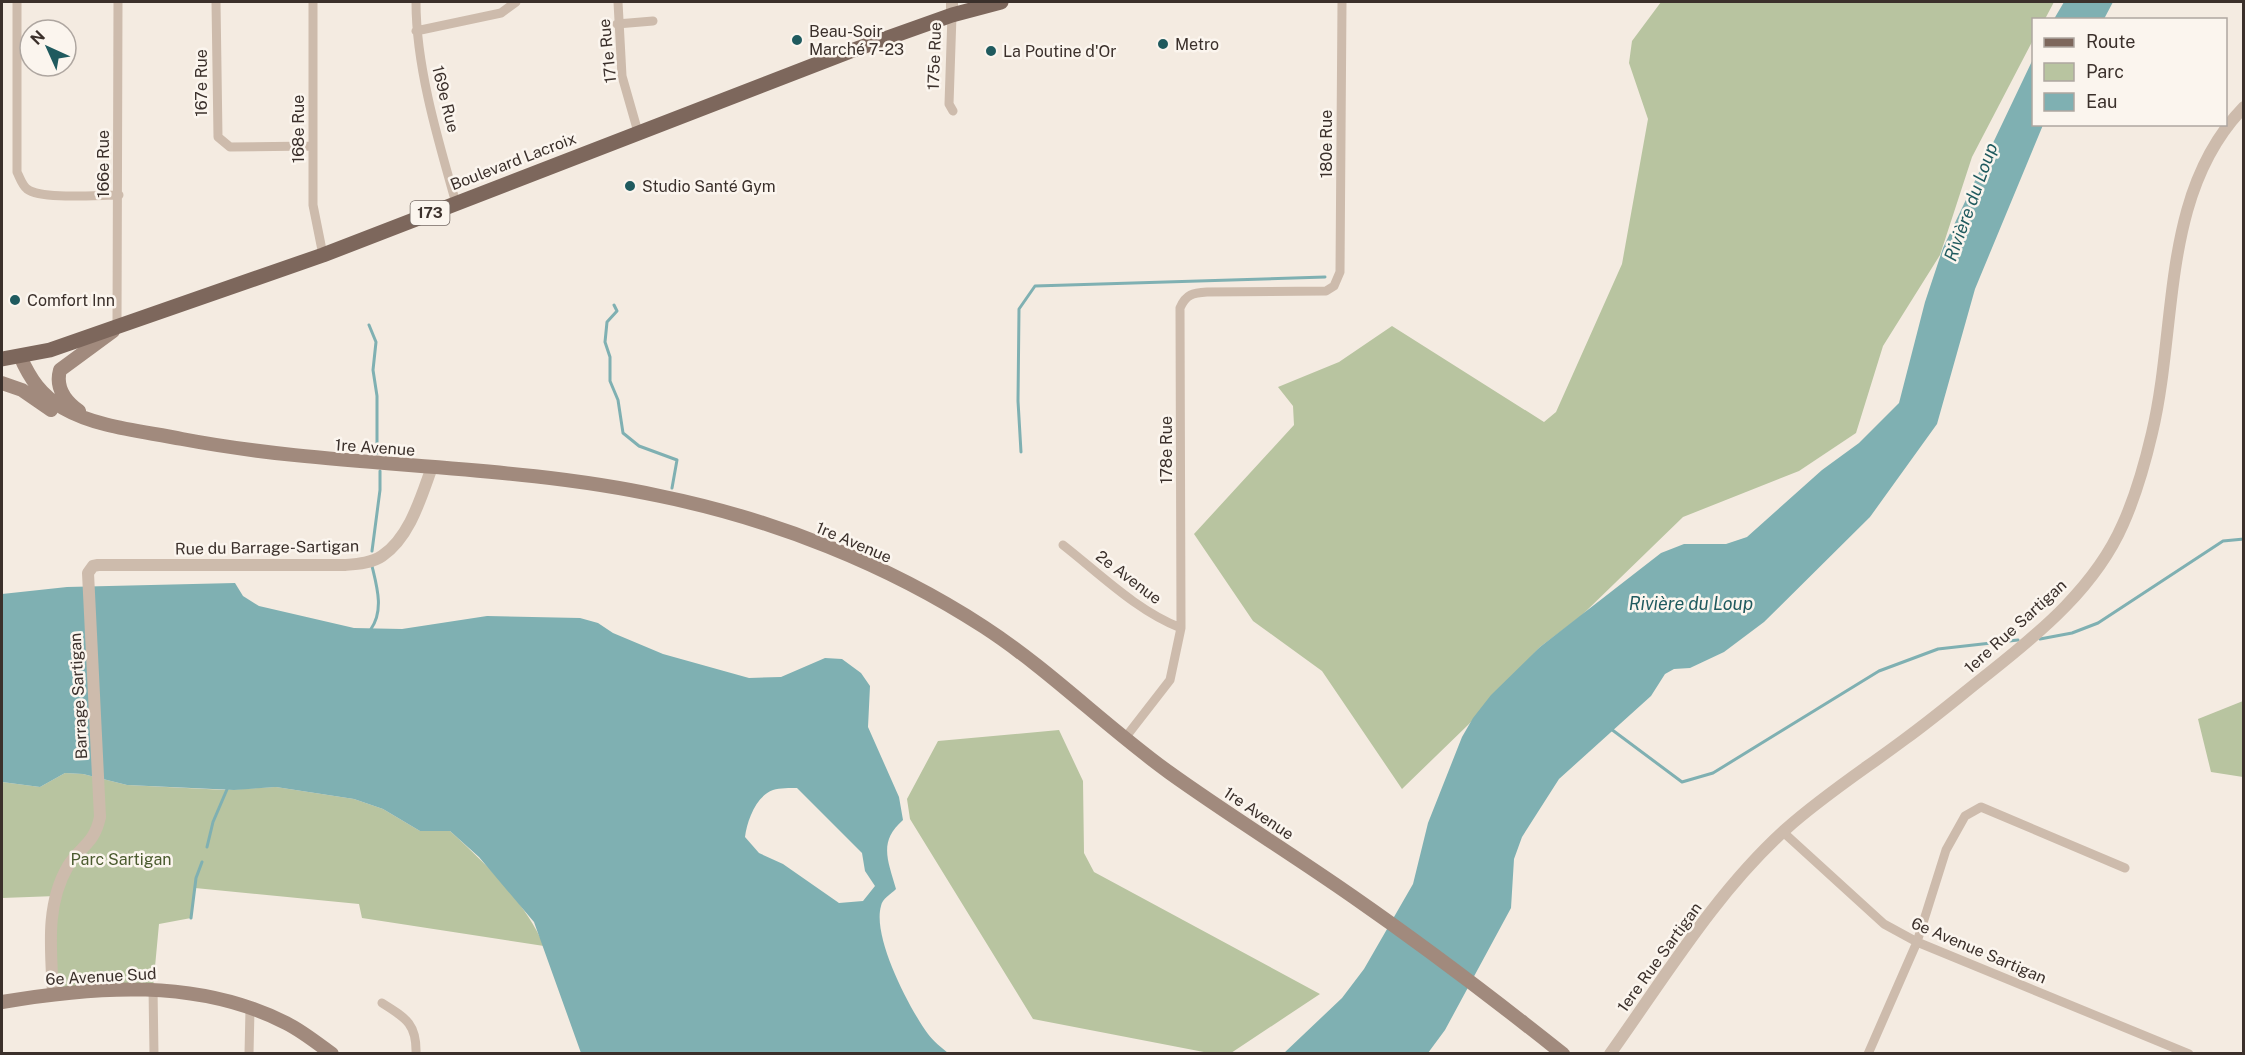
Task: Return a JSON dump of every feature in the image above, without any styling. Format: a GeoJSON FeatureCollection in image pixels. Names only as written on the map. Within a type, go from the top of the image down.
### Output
{"type":"FeatureCollection","features":[{"type":"Feature","properties":{"kind":"main road","name":"Boulevard Lacroix"},"geometry":{"type":"LineString","coordinates":[[2,359],[50,350],[323,255],[952,8],[1000,2]]}},
{"type":"Feature","properties":{"kind":"main road"},"geometry":{"type":"LineString","coordinates":[[96,422],[71,405],[59,390],[57,381],[60,370],[117,327]]}},
{"type":"Feature","properties":{"kind":"main road","name":"1re Avenue"},"geometry":{"type":"LineString","coordinates":[[20,356],[35,386],[46,397],[66,410],[96,422],[293,456],[554,479],[660,495],[762,524],[858,559],[894,576],[986,628],[1170,772],[1353,896],[1563,1053]]}},
{"type":"Feature","properties":{"kind":"main road"},"geometry":{"type":"LineString","coordinates":[[2,383],[22,390],[46,408],[71,419],[96,422]]}},
{"type":"Feature","properties":{"kind":"main road","name":"6e Avenue Sud"},"geometry":{"type":"LineString","coordinates":[[2,1002],[53,993],[153,988],[228,1001],[286,1023],[332,1053]]}},
{"type":"Feature","properties":{"kind":"street"},"geometry":{"type":"LineString","coordinates":[[16,2],[17,172],[27,189],[43,194],[118,195]]}},
{"type":"Feature","properties":{"kind":"street","name":"166e Rue"},"geometry":{"type":"LineString","coordinates":[[117,327],[118,2]]}},
{"type":"Feature","properties":{"kind":"street","name":"167e Rue"},"geometry":{"type":"LineString","coordinates":[[216,2],[218,137],[230,147],[313,146]]}},
{"type":"Feature","properties":{"kind":"street","name":"168e Rue"},"geometry":{"type":"LineString","coordinates":[[313,2],[313,205],[323,255]]}},
{"type":"Feature","properties":{"kind":"street","name":"169e Rue"},"geometry":{"type":"LineString","coordinates":[[416,2],[416,31],[456,203]]}},
{"type":"Feature","properties":{"kind":"street"},"geometry":{"type":"LineString","coordinates":[[416,31],[501,12],[516,2]]}},
{"type":"Feature","properties":{"kind":"street","name":"171e Rue"},"geometry":{"type":"LineString","coordinates":[[618,2],[617,24],[622,76],[638,132]]}},
{"type":"Feature","properties":{"kind":"street","name":"180e Rue"},"geometry":{"type":"LineString","coordinates":[[1334,286],[1340,272],[1342,2]]}},
{"type":"Feature","properties":{"kind":"street","name":"175e Rue"},"geometry":{"type":"LineString","coordinates":[[952,8],[949,104],[953,111]]}},
{"type":"Feature","properties":{"kind":"street"},"geometry":{"type":"LineString","coordinates":[[617,24],[653,21]]}},
{"type":"Feature","properties":{"kind":"street","name":"1ere Rue Sartigan"},"geometry":{"type":"LineString","coordinates":[[1611,1053],[1699,928],[1739,879],[1783,832],[1823,797],[1906,738],[2016,652],[2067,606],[2104,560],[2123,524],[2153,432],[2181,233],[2193,186],[2212,147],[2244,106]]}},
{"type":"Feature","properties":{"kind":"street","name":"178e Rue"},"geometry":{"type":"LineString","coordinates":[[1125,738],[1170,680],[1178,654],[1181,628],[1180,308],[1184,299],[1192,293],[1316,292],[1334,286]]}},
{"type":"Feature","properties":{"kind":"street","name":"Rue du Barrage-Sartigan"},"geometry":{"type":"LineString","coordinates":[[88,573],[93,566],[98,565],[345,565],[364,563],[381,557],[407,526],[432,467]]}},
{"type":"Feature","properties":{"kind":"street","name":"2e Avenue"},"geometry":{"type":"LineString","coordinates":[[1063,545],[1146,610],[1162,621],[1181,628]]}},
{"type":"Feature","properties":{"kind":"street","name":"Barrage Sartigan"},"geometry":{"type":"LineString","coordinates":[[53,993],[51,936],[58,888],[69,865],[85,849],[96,832],[100,817],[88,573]]}},
{"type":"Feature","properties":{"kind":"street"},"geometry":{"type":"LineString","coordinates":[[1869,1053],[1917,942],[1946,850],[1965,816],[1981,807],[2125,868]]}},
{"type":"Feature","properties":{"kind":"street","name":"6e Avenue Sartigan"},"geometry":{"type":"LineString","coordinates":[[1783,832],[1884,924],[1917,942],[2189,1053]]}},
{"type":"Feature","properties":{"kind":"street"},"geometry":{"type":"LineString","coordinates":[[153,988],[154,1053]]}},
{"type":"Feature","properties":{"kind":"street"},"geometry":{"type":"LineString","coordinates":[[382,1003],[411,1025],[417,1035],[416,1053]]}},
{"type":"Feature","properties":{"kind":"street"},"geometry":{"type":"LineString","coordinates":[[249,1053],[250,1009]]}},
{"type":"Feature","properties":{"kind":"green space"},"geometry":{"type":"Polygon","coordinates":[[[1661,2],[2054,2],[2046,18],[2032,18],[2032,42],[1972,157],[1940,255],[1883,346],[1856,433],[1799,471],[1683,517],[1581,616],[1540,647],[1469,724],[1402,789],[1322,671],[1253,621],[1194,534],[1294,425],[1293,406],[1278,387],[1339,362],[1392,326],[1544,422],[1556,412],[1622,264],[1648,119],[1629,63],[1632,41],[1661,2]]]}},
{"type":"Feature","properties":{"kind":"green space"},"geometry":{"type":"Polygon","coordinates":[[[2243,701],[2243,777],[2211,772],[2198,719],[2243,701]]]}},
{"type":"Feature","properties":{"kind":"green space"},"geometry":{"type":"Polygon","coordinates":[[[1059,730],[1083,781],[1084,853],[1094,872],[1320,994],[1231,1053],[1209,1053],[1033,1019],[910,819],[907,799],[938,741],[1059,730]]]}},
{"type":"Feature","properties":{"kind":"green space","name":"Parc Sartigan"},"geometry":{"type":"Polygon","coordinates":[[[65,773],[83,774],[127,785],[226,790],[276,787],[354,799],[383,809],[420,831],[450,831],[503,884],[536,929],[544,946],[362,918],[359,904],[195,888],[191,918],[159,924],[153,988],[53,993],[56,896],[2,898],[2,782],[40,787],[65,773]]]}},
{"type":"Feature","properties":{"kind":"water"},"geometry":{"type":"Polygon","coordinates":[[[2064,2],[2113,2],[2105,18],[2055,18],[2064,2]]]}},
{"type":"Feature","properties":{"kind":"water","name":"Rivière du Loup"},"geometry":{"type":"Polygon","coordinates":[[[2032,61],[2032,126],[2043,126],[1975,289],[1937,424],[1870,517],[1764,622],[1724,652],[1690,668],[1674,669],[1665,674],[1651,696],[1559,779],[1522,837],[1514,859],[1511,908],[1445,1030],[1428,1053],[1283,1054],[1342,998],[1364,969],[1413,884],[1428,823],[1462,737],[1491,695],[1540,647],[1661,553],[1684,544],[1726,544],[1747,537],[1822,470],[1859,443],[1899,403],[1925,302],[1943,248],[2032,61]]]}},
{"type":"Feature","properties":{"kind":"water"},"geometry":{"type":"Polygon","coordinates":[[[235,583],[243,596],[259,606],[354,628],[402,629],[487,616],[580,618],[598,623],[613,633],[663,654],[749,678],[781,677],[825,658],[842,659],[861,673],[870,686],[868,727],[899,797],[903,820],[890,836],[888,844],[888,860],[896,889],[882,903],[880,919],[882,935],[894,972],[911,1007],[930,1037],[948,1053],[581,1053],[534,922],[479,857],[450,831],[420,831],[383,809],[354,799],[276,787],[234,790],[127,785],[83,774],[65,773],[40,787],[2,782],[2,594],[67,587],[235,583]],[[782,788],[767,793],[757,803],[750,817],[745,837],[759,853],[783,864],[839,903],[863,901],[875,886],[865,871],[862,853],[797,788],[782,788]]]}},
{"type":"Feature","properties":{"kind":"waterway"},"geometry":{"type":"LineString","coordinates":[[1021,452],[1018,401],[1019,309],[1035,286],[1325,277]]}},
{"type":"Feature","properties":{"kind":"waterway"},"geometry":{"type":"LineString","coordinates":[[614,305],[617,311],[607,322],[605,342],[610,357],[610,381],[618,400],[623,433],[639,446],[677,460],[672,488]]}},
{"type":"Feature","properties":{"kind":"waterway"},"geometry":{"type":"LineString","coordinates":[[369,325],[376,342],[373,370],[377,396],[377,453]]}},
{"type":"Feature","properties":{"kind":"waterway"},"geometry":{"type":"LineString","coordinates":[[372,551],[380,490],[380,471]]}},
{"type":"Feature","properties":{"kind":"waterway"},"geometry":{"type":"LineString","coordinates":[[2040,639],[2072,633],[2098,623],[2223,541],[2244,539]]}},
{"type":"Feature","properties":{"kind":"waterway"},"geometry":{"type":"LineString","coordinates":[[371,629],[378,606],[372,566]]}},
{"type":"Feature","properties":{"kind":"waterway"},"geometry":{"type":"LineString","coordinates":[[1611,729],[1682,782],[1713,773],[1879,671],[1938,649],[2018,640]]}},
{"type":"Feature","properties":{"kind":"waterway"},"geometry":{"type":"LineString","coordinates":[[207,847],[213,822],[228,787]]}},
{"type":"Feature","properties":{"kind":"waterway"},"geometry":{"type":"LineString","coordinates":[[191,918],[196,878],[202,862]]}},
{"type":"Feature","properties":{"kind":"place","name":"Beau-Soir Marché 7-23"},"geometry":{"type":"Point","coordinates":[797,40]}},
{"type":"Feature","properties":{"kind":"place","name":"Metro"},"geometry":{"type":"Point","coordinates":[1163,44]}},
{"type":"Feature","properties":{"kind":"place","name":"La Poutine d'Or"},"geometry":{"type":"Point","coordinates":[991,51]}},
{"type":"Feature","properties":{"kind":"place","name":"Studio Santé Gym"},"geometry":{"type":"Point","coordinates":[630,186]}},
{"type":"Feature","properties":{"kind":"place","name":"Comfort Inn"},"geometry":{"type":"Point","coordinates":[15,300]}}]}
